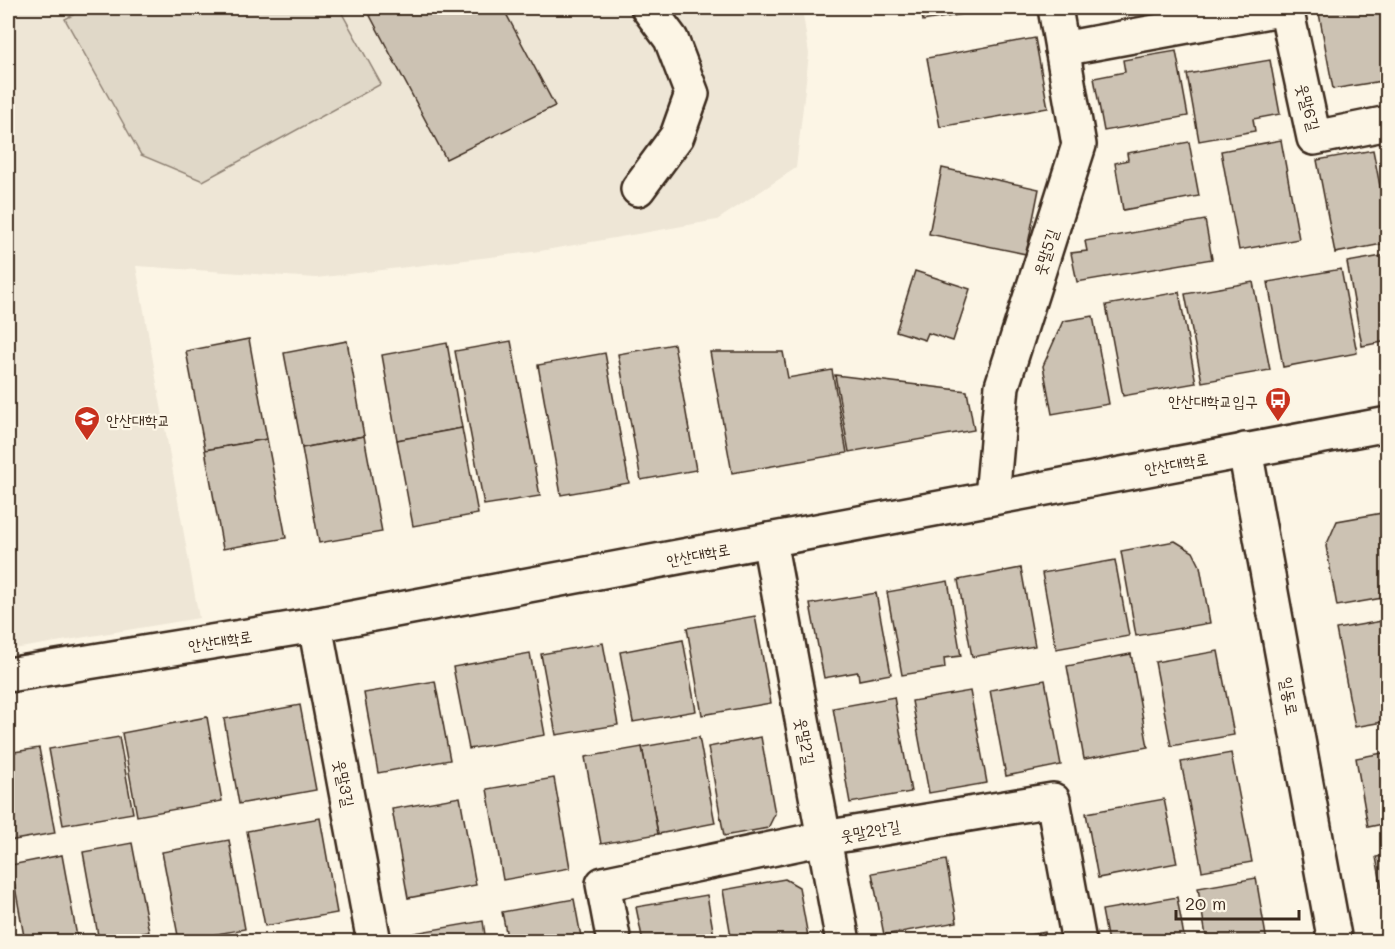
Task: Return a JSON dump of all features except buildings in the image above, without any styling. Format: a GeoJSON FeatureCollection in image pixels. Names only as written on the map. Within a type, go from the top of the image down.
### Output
{"type":"FeatureCollection","features":[{"type":"Feature","properties":{"kind":"street"},"geometry":{"type":"LineString","coordinates":[[638,189],[677,136],[693,94],[671,39],[648,8]]}},
{"type":"Feature","properties":{"kind":"street","name":"웃말5길"},"geometry":{"type":"LineString","coordinates":[[992,497],[1002,386],[1079,145],[1055,8]]}},
{"type":"Feature","properties":{"kind":"street"},"geometry":{"type":"LineString","coordinates":[[1062,49],[1286,8]]}},
{"type":"Feature","properties":{"kind":"street","name":"웃말6길"},"geometry":{"type":"LineString","coordinates":[[1286,8],[1314,138],[1388,123]]}},
{"type":"Feature","properties":{"kind":"street","name":"안산대학로"},"geometry":{"type":"LineString","coordinates":[[8,675],[315,625],[1388,424]]}},
{"type":"Feature","properties":{"kind":"street","name":"일동로"},"geometry":{"type":"LineString","coordinates":[[1245,450],[1335,942]]}},
{"type":"Feature","properties":{"kind":"street","name":"웃말2길"},"geometry":{"type":"LineString","coordinates":[[769,540],[843,942]]}},
{"type":"Feature","properties":{"kind":"street","name":"웃말3길"},"geometry":{"type":"LineString","coordinates":[[315,625],[374,942]]}},
{"type":"Feature","properties":{"kind":"street","name":"웃말2안길"},"geometry":{"type":"LineString","coordinates":[[614,942],[603,884],[824,838],[1053,800],[1079,942]]}},
{"type":"Feature","properties":{"kind":"shaded area"},"geometry":{"type":"Polygon","coordinates":[[[8,8],[802,8],[809,54],[796,168],[717,220],[540,251],[316,278],[136,266],[199,618],[8,650],[8,8]]]}},
{"type":"Feature","properties":{"kind":"shaded area"},"geometry":{"type":"Polygon","coordinates":[[[86,8],[339,8],[381,84],[203,181],[141,155],[65,19],[86,8]]]}},
{"type":"Feature","properties":{"kind":"place","name":"안산대학교입구"},"geometry":{"type":"Point","coordinates":[1278,423]}},
{"type":"Feature","properties":{"kind":"place","name":"안산대학교"},"geometry":{"type":"Point","coordinates":[87,442]}}]}
